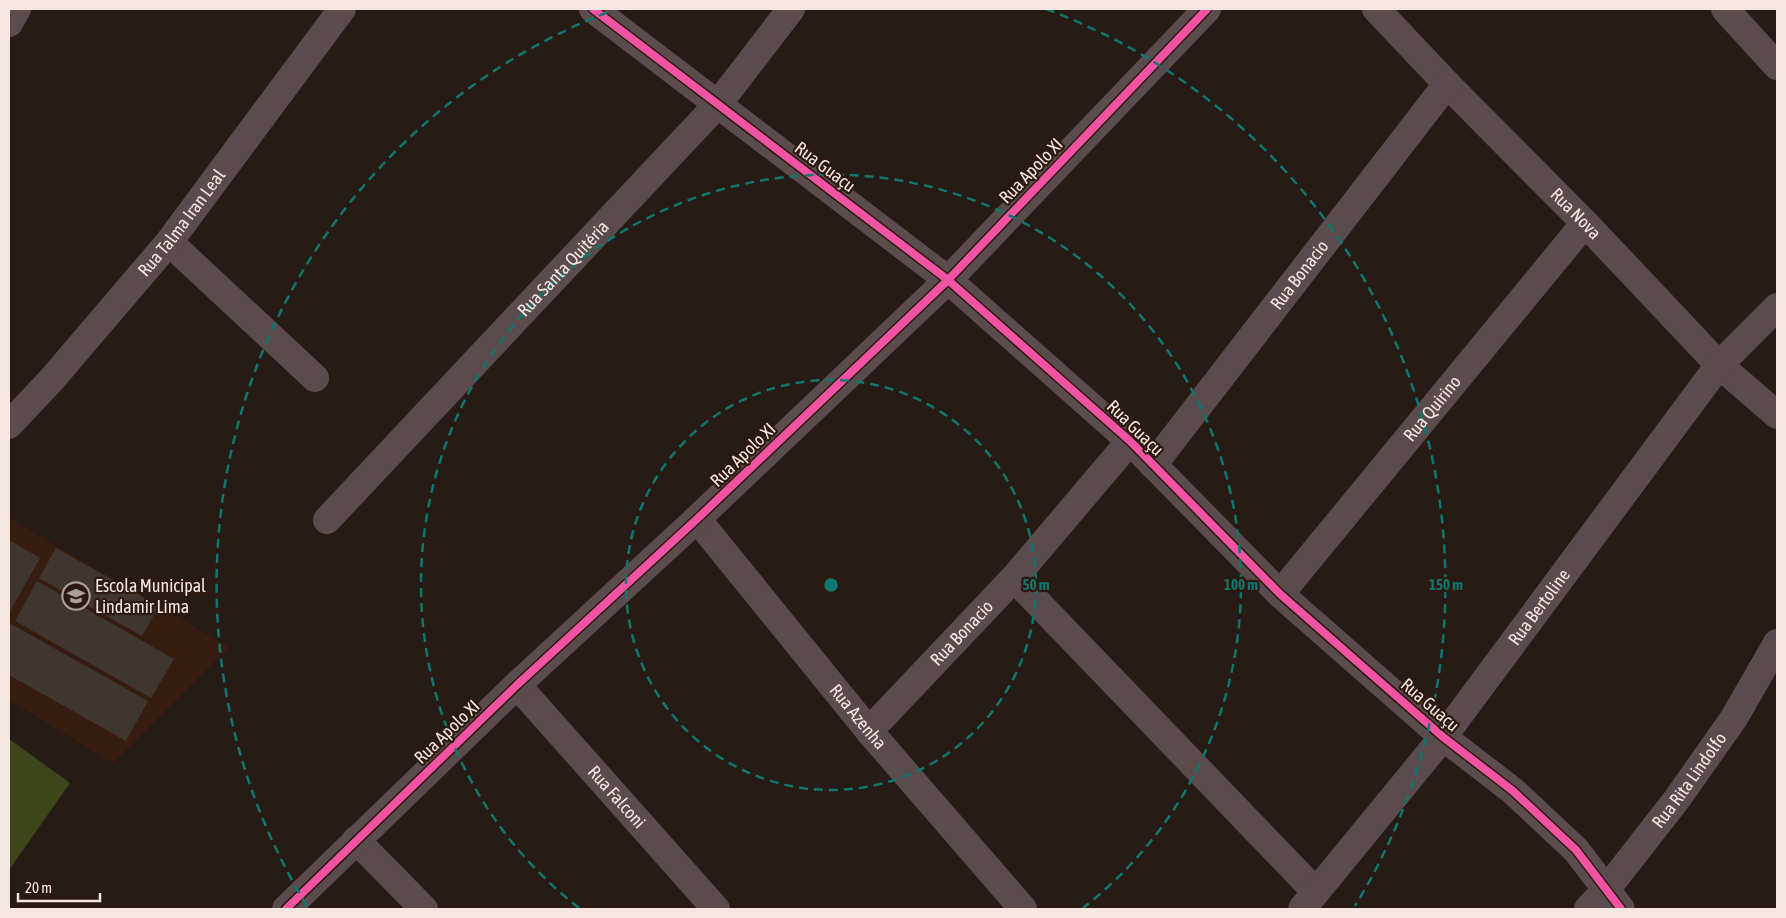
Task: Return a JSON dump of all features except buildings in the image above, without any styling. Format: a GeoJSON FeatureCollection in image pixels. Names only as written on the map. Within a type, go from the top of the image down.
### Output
{"type":"FeatureCollection","features":[{"type":"Feature","properties":{"kind":"street"},"geometry":{"type":"LineString","coordinates":[[9,23],[17,9]]}},
{"type":"Feature","properties":{"kind":"street","name":"Rua Talma Iran Leal"},"geometry":{"type":"LineString","coordinates":[[9,425],[53,378],[169,242],[342,9]]}},
{"type":"Feature","properties":{"kind":"street","name":"Rua Guaçu"},"geometry":{"type":"LineString","coordinates":[[593,9],[948,280],[1130,441],[1280,594],[1443,737],[1513,791],[1576,850],[1605,903]]}},
{"type":"Feature","properties":{"kind":"street","name":"Rua Santa Quitéria"},"geometry":{"type":"LineString","coordinates":[[327,520],[718,104],[791,9]]}},
{"type":"Feature","properties":{"kind":"street","name":"Rua Apolo XI"},"geometry":{"type":"LineString","coordinates":[[286,909],[517,684],[697,519],[948,280],[1207,9]]}},
{"type":"Feature","properties":{"kind":"street","name":"Rua Nova"},"geometry":{"type":"LineString","coordinates":[[1376,9],[1447,84],[1585,223],[1719,366],[1777,415]]}},
{"type":"Feature","properties":{"kind":"street"},"geometry":{"type":"LineString","coordinates":[[1725,9],[1777,66]]}},
{"type":"Feature","properties":{"kind":"street","name":"Rua Bonacio"},"geometry":{"type":"LineString","coordinates":[[1153,465],[1447,84]]}},
{"type":"Feature","properties":{"kind":"street","name":"Rua Quirino"},"geometry":{"type":"LineString","coordinates":[[1280,594],[1585,223]]}},
{"type":"Feature","properties":{"kind":"street"},"geometry":{"type":"LineString","coordinates":[[169,242],[315,378]]}},
{"type":"Feature","properties":{"kind":"street","name":"Rua Bertoline"},"geometry":{"type":"LineString","coordinates":[[1309,901],[1443,737],[1719,366],[1777,307]]}},
{"type":"Feature","properties":{"kind":"street","name":"Rua Bonacio"},"geometry":{"type":"LineString","coordinates":[[869,731],[1014,578],[1130,441]]}},
{"type":"Feature","properties":{"kind":"street","name":"Rua Azenha"},"geometry":{"type":"LineString","coordinates":[[697,519],[869,731],[1023,909]]}},
{"type":"Feature","properties":{"kind":"street"},"geometry":{"type":"LineString","coordinates":[[1014,578],[1309,901]]}},
{"type":"Feature","properties":{"kind":"street","name":"Rua Rita Lindolfo"},"geometry":{"type":"LineString","coordinates":[[1605,903],[1728,726],[1777,643]]}},
{"type":"Feature","properties":{"kind":"street","name":"Rua Falconi"},"geometry":{"type":"LineString","coordinates":[[517,684],[716,909]]}},
{"type":"Feature","properties":{"kind":"street"},"geometry":{"type":"LineString","coordinates":[[356,840],[424,909]]}},
{"type":"Feature","properties":{"kind":"shaded area","name":"Escola Municipal Lindamir Lima"},"geometry":{"type":"Polygon","coordinates":[[[9,518],[229,647],[113,763],[9,700],[9,518]]]}},
{"type":"Feature","properties":{"kind":"green space"},"geometry":{"type":"Polygon","coordinates":[[[9,739],[70,783],[9,870],[9,739]]]}},
{"type":"Feature","properties":{"kind":"cycle path"},"geometry":{"type":"LineString","coordinates":[[593,9],[948,280],[1130,441],[1280,594],[1443,737],[1513,791],[1576,850],[1621,909]]}},
{"type":"Feature","properties":{"kind":"cycle path"},"geometry":{"type":"LineString","coordinates":[[286,909],[517,685],[697,519],[948,280],[1207,9]]}},
{"type":"Feature","properties":{"kind":"place","name":"Escola Municipal Lindamir Lima"},"geometry":{"type":"Point","coordinates":[76,596]}}]}
